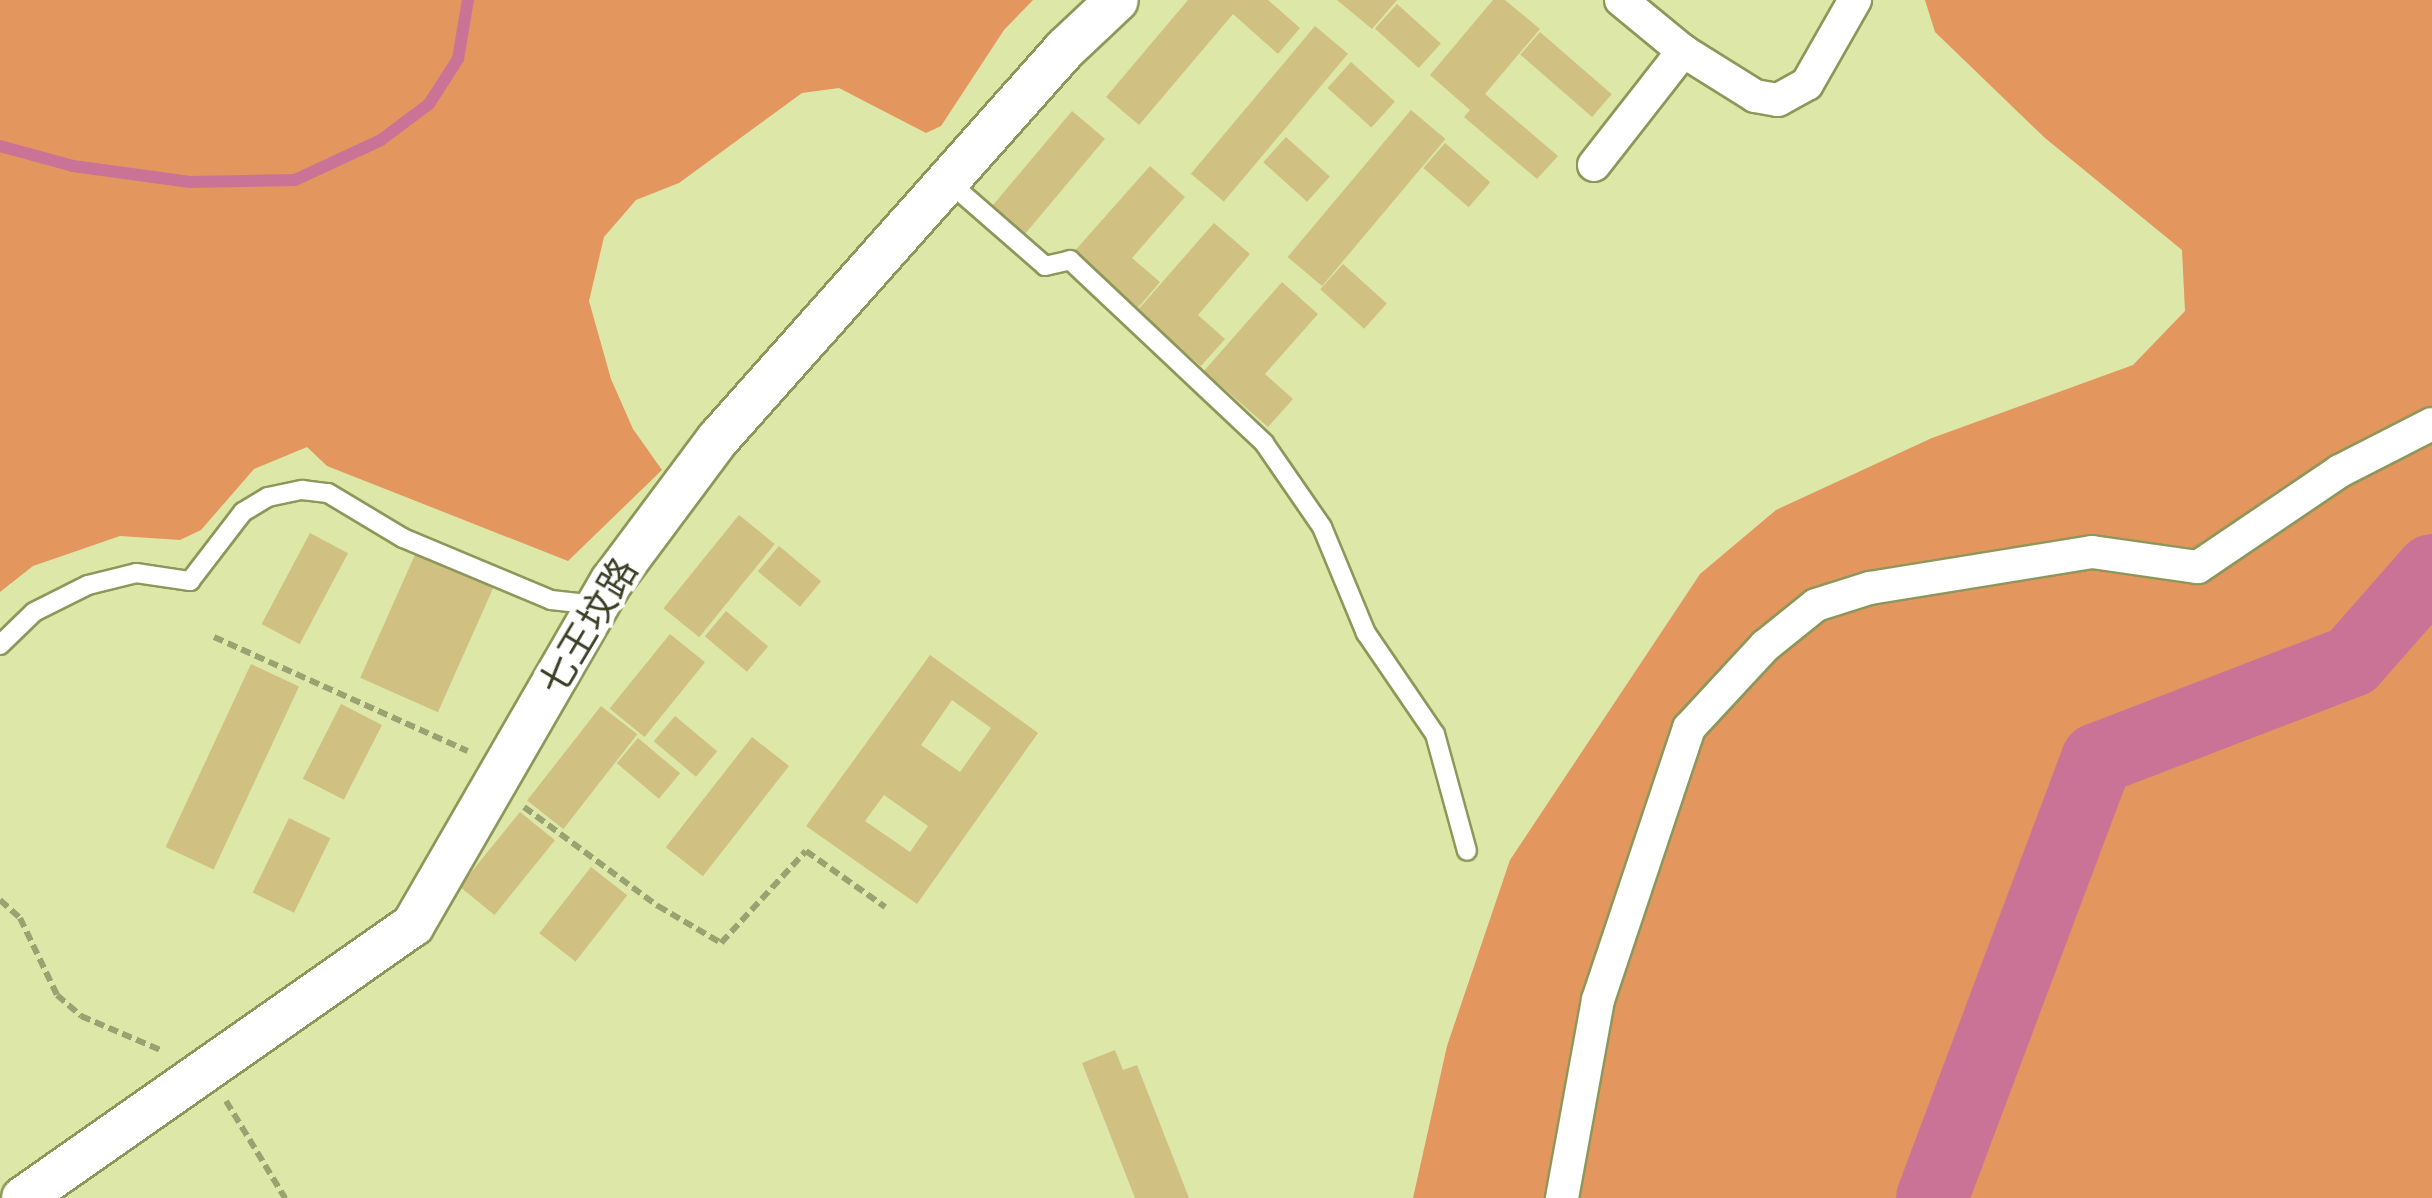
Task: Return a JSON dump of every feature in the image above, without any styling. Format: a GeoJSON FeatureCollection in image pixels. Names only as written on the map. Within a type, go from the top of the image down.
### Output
{"type":"FeatureCollection","features":[{"type":"Feature","properties":{"kind":"street","name":"七王坟路"},"geometry":{"type":"LineString","coordinates":[[23,1198],[206,1074],[413,925],[598,605],[718,438],[1066,49],[1118,0]]}},
{"type":"Feature","properties":{"kind":"street"},"geometry":{"type":"LineString","coordinates":[[1621,0],[1683,51],[1755,96],[1778,100],[1807,84],[1854,0]]}},
{"type":"Feature","properties":{"kind":"street"},"geometry":{"type":"LineString","coordinates":[[1594,165],[1683,51]]}},
{"type":"Feature","properties":{"kind":"street"},"geometry":{"type":"LineString","coordinates":[[1562,1198],[1598,1000],[1689,728],[1766,646],[1816,605],[1870,588],[2092,552],[2198,567],[2340,471],[2432,424]]}},
{"type":"Feature","properties":{"kind":"lane"},"geometry":{"type":"LineString","coordinates":[[950,183],[1045,266],[1070,260],[1264,442],[1322,528],[1366,633],[1435,734],[1467,851]]}},
{"type":"Feature","properties":{"kind":"lane"},"geometry":{"type":"LineString","coordinates":[[0,645],[34,612],[88,585],[136,573],[190,581],[244,512],[268,497],[302,490],[328,492],[403,538],[551,600],[598,605]]}},
{"type":"Feature","properties":{"kind":"path"},"geometry":{"type":"LineString","coordinates":[[214,637],[499,779],[721,943],[806,850],[885,907]]}},
{"type":"Feature","properties":{"kind":"path"},"geometry":{"type":"LineString","coordinates":[[0,900],[20,918],[57,995],[81,1016],[206,1074],[249,1132],[285,1198]]}},
{"type":"Feature","properties":{"kind":"shaded area"},"geometry":{"type":"Polygon","coordinates":[[[0,0],[1033,0],[1004,30],[941,126],[926,133],[839,88],[802,93],[679,183],[636,200],[604,237],[589,301],[611,379],[633,429],[662,470],[568,561],[327,466],[307,447],[254,469],[201,530],[180,540],[120,536],[33,566],[0,592],[0,0]]]}},
{"type":"Feature","properties":{"kind":"shaded area"},"geometry":{"type":"Polygon","coordinates":[[[1925,0],[2432,0],[2432,1198],[1413,1198],[1447,1046],[1510,860],[1700,574],[1776,510],[1932,438],[2133,365],[2185,311],[2182,250],[2045,138],[1935,32],[1925,0]]]}},
{"type":"Feature","properties":{"kind":"building"},"geometry":{"type":"Polygon","coordinates":[[[1188,0],[1268,0],[1300,28],[1278,54],[1233,14],[1139,125],[1106,97],[1188,0]]]}},
{"type":"Feature","properties":{"kind":"building"},"geometry":{"type":"Polygon","coordinates":[[[1337,0],[1397,0],[1372,29],[1337,0]]]}},
{"type":"Feature","properties":{"kind":"building"},"geometry":{"type":"Polygon","coordinates":[[[1493,0],[1505,0],[1540,29],[1485,94],[1558,156],[1537,179],[1464,117],[1470,110],[1430,75],[1493,0]]]}},
{"type":"Feature","properties":{"kind":"building"},"geometry":{"type":"Polygon","coordinates":[[[1397,4],[1441,43],[1419,68],[1375,29],[1397,4]]]}},
{"type":"Feature","properties":{"kind":"building"},"geometry":{"type":"Polygon","coordinates":[[[1315,26],[1348,54],[1224,201],[1191,174],[1315,26]]]}},
{"type":"Feature","properties":{"kind":"building"},"geometry":{"type":"Polygon","coordinates":[[[1540,32],[1612,94],[1592,117],[1520,55],[1540,32]]]}},
{"type":"Feature","properties":{"kind":"building"},"geometry":{"type":"Polygon","coordinates":[[[1351,62],[1395,101],[1371,127],[1328,88],[1351,62]]]}},
{"type":"Feature","properties":{"kind":"building"},"geometry":{"type":"Polygon","coordinates":[[[1411,110],[1445,139],[1322,286],[1288,257],[1411,110]]]}},
{"type":"Feature","properties":{"kind":"building"},"geometry":{"type":"Polygon","coordinates":[[[1072,111],[1105,139],[1023,237],[990,209],[1072,111]]]}},
{"type":"Feature","properties":{"kind":"building"},"geometry":{"type":"Polygon","coordinates":[[[1286,137],[1330,176],[1307,202],[1263,162],[1286,137]]]}},
{"type":"Feature","properties":{"kind":"building"},"geometry":{"type":"Polygon","coordinates":[[[1445,143],[1490,182],[1469,207],[1423,168],[1445,143]]]}},
{"type":"Feature","properties":{"kind":"building"},"geometry":{"type":"Polygon","coordinates":[[[1150,166],[1185,197],[1132,258],[1160,282],[1136,310],[1072,254],[1150,166]]]}},
{"type":"Feature","properties":{"kind":"building"},"geometry":{"type":"Polygon","coordinates":[[[1214,223],[1250,254],[1198,315],[1225,339],[1201,366],[1137,311],[1214,223]]]}},
{"type":"Feature","properties":{"kind":"building"},"geometry":{"type":"Polygon","coordinates":[[[1343,264],[1387,303],[1364,329],[1320,289],[1343,264]]]}},
{"type":"Feature","properties":{"kind":"building"},"geometry":{"type":"Polygon","coordinates":[[[1282,282],[1318,314],[1265,374],[1293,399],[1268,427],[1204,371],[1282,282]]]}},
{"type":"Feature","properties":{"kind":"building"},"geometry":{"type":"Polygon","coordinates":[[[739,515],[775,544],[699,637],[663,608],[739,515]]]}},
{"type":"Feature","properties":{"kind":"building"},"geometry":{"type":"Polygon","coordinates":[[[310,533],[348,553],[300,644],[262,624],[310,533]]]}},
{"type":"Feature","properties":{"kind":"building"},"geometry":{"type":"Polygon","coordinates":[[[779,546],[821,581],[800,607],[758,571],[779,546]]]}},
{"type":"Feature","properties":{"kind":"building"},"geometry":{"type":"Polygon","coordinates":[[[418,548],[496,583],[438,712],[360,678],[418,548]]]}},
{"type":"Feature","properties":{"kind":"building"},"geometry":{"type":"Polygon","coordinates":[[[726,611],[768,646],[747,672],[705,636],[726,611]]]}},
{"type":"Feature","properties":{"kind":"building"},"geometry":{"type":"Polygon","coordinates":[[[670,634],[705,662],[645,737],[610,709],[670,634]]]}},
{"type":"Feature","properties":{"kind":"building"},"geometry":{"type":"Polygon","coordinates":[[[930,655],[1038,733],[917,904],[806,826],[930,655]],[[952,700],[921,745],[960,772],[991,728],[952,700]],[[884,795],[865,821],[910,852],[928,826],[884,795]]]}},
{"type":"Feature","properties":{"kind":"building"},"geometry":{"type":"Polygon","coordinates":[[[251,664],[299,686],[214,869],[166,847],[251,664]]]}},
{"type":"Feature","properties":{"kind":"building"},"geometry":{"type":"Polygon","coordinates":[[[341,704],[382,725],[344,800],[303,779],[341,704]]]}},
{"type":"Feature","properties":{"kind":"building"},"geometry":{"type":"Polygon","coordinates":[[[601,706],[637,734],[563,829],[527,801],[601,706]]]}},
{"type":"Feature","properties":{"kind":"building"},"geometry":{"type":"Polygon","coordinates":[[[675,716],[717,751],[696,777],[654,741],[675,716]]]}},
{"type":"Feature","properties":{"kind":"building"},"geometry":{"type":"Polygon","coordinates":[[[752,737],[789,766],[703,876],[666,847],[752,737]]]}},
{"type":"Feature","properties":{"kind":"building"},"geometry":{"type":"Polygon","coordinates":[[[638,738],[680,773],[659,799],[617,763],[638,738]]]}},
{"type":"Feature","properties":{"kind":"building"},"geometry":{"type":"Polygon","coordinates":[[[520,812],[555,840],[495,915],[460,887],[520,812]]]}},
{"type":"Feature","properties":{"kind":"building"},"geometry":{"type":"Polygon","coordinates":[[[289,818],[330,838],[294,913],[253,893],[289,818]]]}},
{"type":"Feature","properties":{"kind":"building"},"geometry":{"type":"Polygon","coordinates":[[[591,867],[627,895],[576,962],[539,933],[591,867]]]}},
{"type":"Feature","properties":{"kind":"building"},"geometry":{"type":"Polygon","coordinates":[[[1115,1050],[1123,1070],[1137,1065],[1189,1198],[1135,1198],[1082,1063],[1115,1050]]]}},
{"type":"Feature","properties":{"kind":"waterway"},"geometry":{"type":"LineString","coordinates":[[0,146],[73,166],[190,182],[295,180],[381,140],[429,104],[458,59],[468,0]]}},
{"type":"Feature","properties":{"kind":"waterway"},"geometry":{"type":"LineString","coordinates":[[1932,1198],[2097,759],[2352,661],[2432,570]]}}]}
